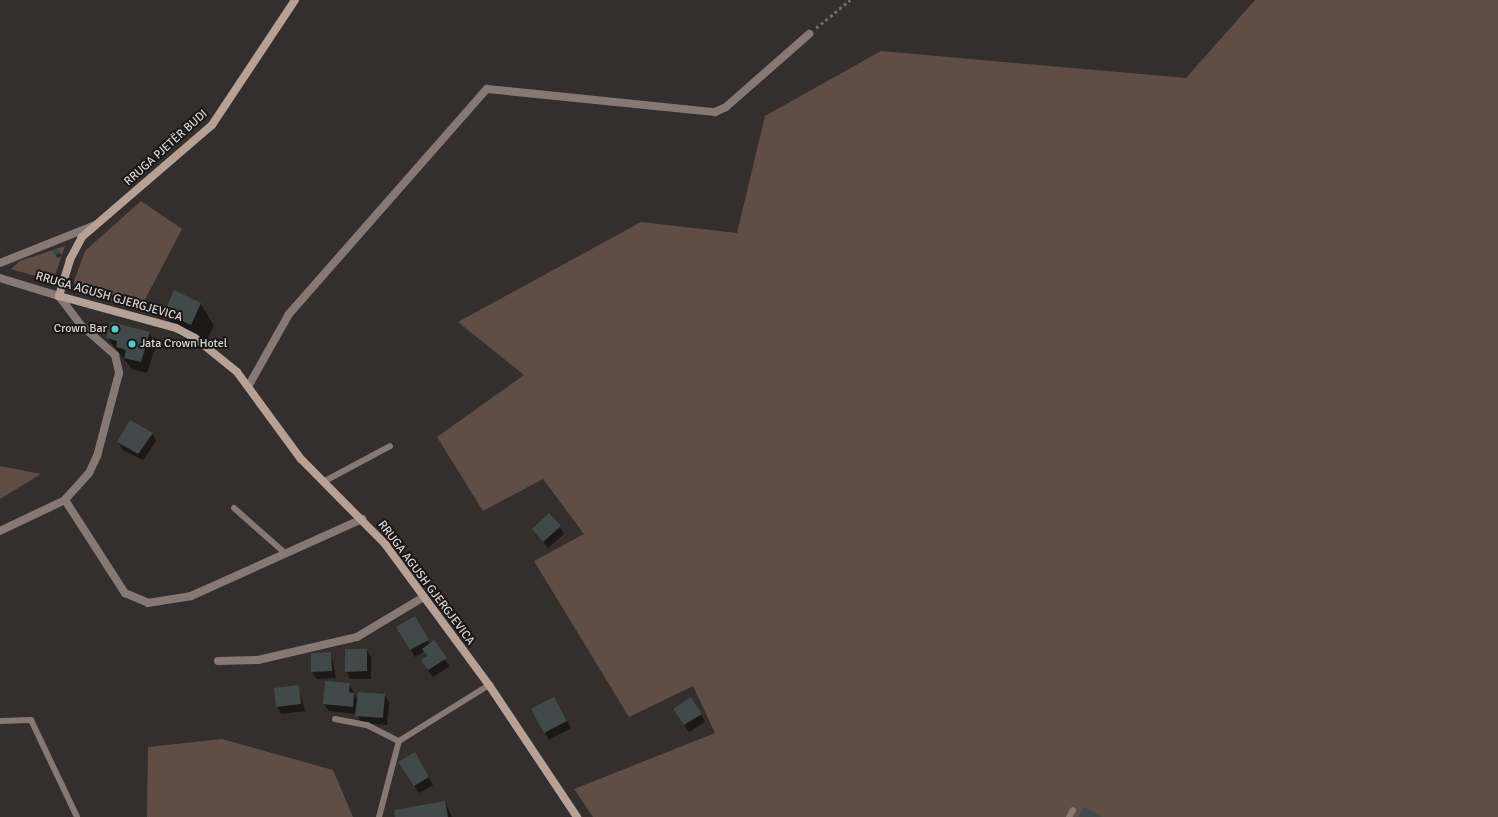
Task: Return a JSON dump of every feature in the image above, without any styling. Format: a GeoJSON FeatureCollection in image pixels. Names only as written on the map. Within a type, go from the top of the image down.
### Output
{"type":"FeatureCollection","features":[{"type":"Feature","properties":{"kind":"main road","name":"RRUGA PJETËR BUDI"},"geometry":{"type":"LineString","coordinates":[[59,296],[75,248],[95,225],[212,125],[295,0]]}},
{"type":"Feature","properties":{"kind":"main road","name":"RRUGA AGUSH GJERGJEVICA"},"geometry":{"type":"LineString","coordinates":[[59,296],[176,328],[195,338],[249,385],[301,459],[362,519],[384,544],[422,598],[489,685],[577,817]]}},
{"type":"Feature","properties":{"kind":"street"},"geometry":{"type":"LineString","coordinates":[[249,385],[290,314],[487,89],[716,112],[726,107],[809,34]]}},
{"type":"Feature","properties":{"kind":"street","name":"RRUGA PJETËR BUDI"},"geometry":{"type":"LineString","coordinates":[[0,263],[95,225]]}},
{"type":"Feature","properties":{"kind":"street","name":"RRUGA AGUSH GJERGJEVICA"},"geometry":{"type":"LineString","coordinates":[[0,278],[59,296]]}},
{"type":"Feature","properties":{"kind":"street"},"geometry":{"type":"LineString","coordinates":[[0,531],[65,500],[93,465],[119,373],[115,355],[82,326],[59,296]]}},
{"type":"Feature","properties":{"kind":"street"},"geometry":{"type":"LineString","coordinates":[[65,500],[125,593],[148,603],[191,596],[362,519]]}},
{"type":"Feature","properties":{"kind":"street"},"geometry":{"type":"LineString","coordinates":[[218,661],[258,660],[357,637],[422,598]]}},
{"type":"Feature","properties":{"kind":"lane"},"geometry":{"type":"LineString","coordinates":[[323,482],[390,446]]}},
{"type":"Feature","properties":{"kind":"lane"},"geometry":{"type":"LineString","coordinates":[[234,508],[286,554]]}},
{"type":"Feature","properties":{"kind":"lane"},"geometry":{"type":"LineString","coordinates":[[379,817],[399,741],[489,685]]}},
{"type":"Feature","properties":{"kind":"lane"},"geometry":{"type":"LineString","coordinates":[[335,718],[367,725],[399,741]]}},
{"type":"Feature","properties":{"kind":"lane"},"geometry":{"type":"LineString","coordinates":[[0,721],[31,720],[77,817]]}},
{"type":"Feature","properties":{"kind":"lane"},"geometry":{"type":"LineString","coordinates":[[1069,817],[1073,810]]}},
{"type":"Feature","properties":{"kind":"path"},"geometry":{"type":"LineString","coordinates":[[809,34],[850,0]]}},
{"type":"Feature","properties":{"kind":"shaded area"},"geometry":{"type":"Polygon","coordinates":[[[1255,0],[1498,0],[1498,817],[593,817],[574,789],[715,733],[693,686],[629,717],[534,561],[584,534],[543,479],[483,511],[437,437],[524,375],[458,322],[641,222],[737,233],[765,116],[881,51],[1186,78],[1255,0]]]}},
{"type":"Feature","properties":{"kind":"shaded area"},"geometry":{"type":"Polygon","coordinates":[[[141,201],[182,229],[140,309],[76,290],[74,281],[85,251],[141,201]]]}},
{"type":"Feature","properties":{"kind":"shaded area"},"geometry":{"type":"Polygon","coordinates":[[[65,246],[53,281],[11,269],[20,261],[65,246]]]}},
{"type":"Feature","properties":{"kind":"shaded area"},"geometry":{"type":"Polygon","coordinates":[[[0,466],[41,474],[0,499],[0,466]]]}},
{"type":"Feature","properties":{"kind":"shaded area"},"geometry":{"type":"Polygon","coordinates":[[[222,739],[333,770],[353,817],[147,817],[148,747],[222,739]]]}},
{"type":"Feature","properties":{"kind":"building"},"geometry":{"type":"Polygon","coordinates":[[[58,248],[60,253],[54,255],[52,250],[58,248]]]}},
{"type":"Feature","properties":{"kind":"building"},"geometry":{"type":"Polygon","coordinates":[[[174,290],[201,303],[191,325],[164,313],[174,290]]]}},
{"type":"Feature","properties":{"kind":"building","name":"Jata Crown Hotel"},"geometry":{"type":"Polygon","coordinates":[[[111,322],[150,332],[141,362],[124,358],[126,350],[116,347],[117,341],[106,338],[111,322]]]}},
{"type":"Feature","properties":{"kind":"building"},"geometry":{"type":"Polygon","coordinates":[[[130,420],[153,433],[138,454],[117,442],[130,420]]]}},
{"type":"Feature","properties":{"kind":"building"},"geometry":{"type":"Polygon","coordinates":[[[549,513],[561,526],[543,542],[532,529],[549,513]]]}},
{"type":"Feature","properties":{"kind":"building"},"geometry":{"type":"Polygon","coordinates":[[[415,616],[429,640],[410,650],[396,627],[415,616]]]}},
{"type":"Feature","properties":{"kind":"building"},"geometry":{"type":"Polygon","coordinates":[[[434,640],[447,658],[428,670],[421,660],[427,656],[422,649],[434,640]]]}},
{"type":"Feature","properties":{"kind":"building"},"geometry":{"type":"Polygon","coordinates":[[[345,649],[367,649],[367,671],[345,672],[345,649]]]}},
{"type":"Feature","properties":{"kind":"building"},"geometry":{"type":"Polygon","coordinates":[[[331,652],[332,671],[311,672],[311,653],[331,652]]]}},
{"type":"Feature","properties":{"kind":"building"},"geometry":{"type":"Polygon","coordinates":[[[325,681],[350,683],[349,692],[354,693],[353,707],[323,704],[325,681]]]}},
{"type":"Feature","properties":{"kind":"building"},"geometry":{"type":"Polygon","coordinates":[[[299,685],[301,704],[276,707],[274,688],[299,685]]]}},
{"type":"Feature","properties":{"kind":"building"},"geometry":{"type":"Polygon","coordinates":[[[358,692],[385,694],[383,718],[355,716],[358,692]]]}},
{"type":"Feature","properties":{"kind":"building"},"geometry":{"type":"Polygon","coordinates":[[[554,697],[567,721],[544,733],[531,709],[554,697]]]}},
{"type":"Feature","properties":{"kind":"building"},"geometry":{"type":"Polygon","coordinates":[[[691,697],[702,714],[684,725],[673,709],[691,697]]]}},
{"type":"Feature","properties":{"kind":"building"},"geometry":{"type":"Polygon","coordinates":[[[415,752],[429,777],[414,786],[398,762],[415,752]]]}},
{"type":"Feature","properties":{"kind":"building"},"geometry":{"type":"Polygon","coordinates":[[[445,801],[448,817],[395,817],[394,810],[445,801]]]}},
{"type":"Feature","properties":{"kind":"building"},"geometry":{"type":"Polygon","coordinates":[[[1084,807],[1102,817],[1079,817],[1084,807]]]}},
{"type":"Feature","properties":{"kind":"place","name":"Crown Bar"},"geometry":{"type":"Point","coordinates":[115,329]}},
{"type":"Feature","properties":{"kind":"place","name":"Jata Crown Hotel"},"geometry":{"type":"Point","coordinates":[132,344]}}]}
